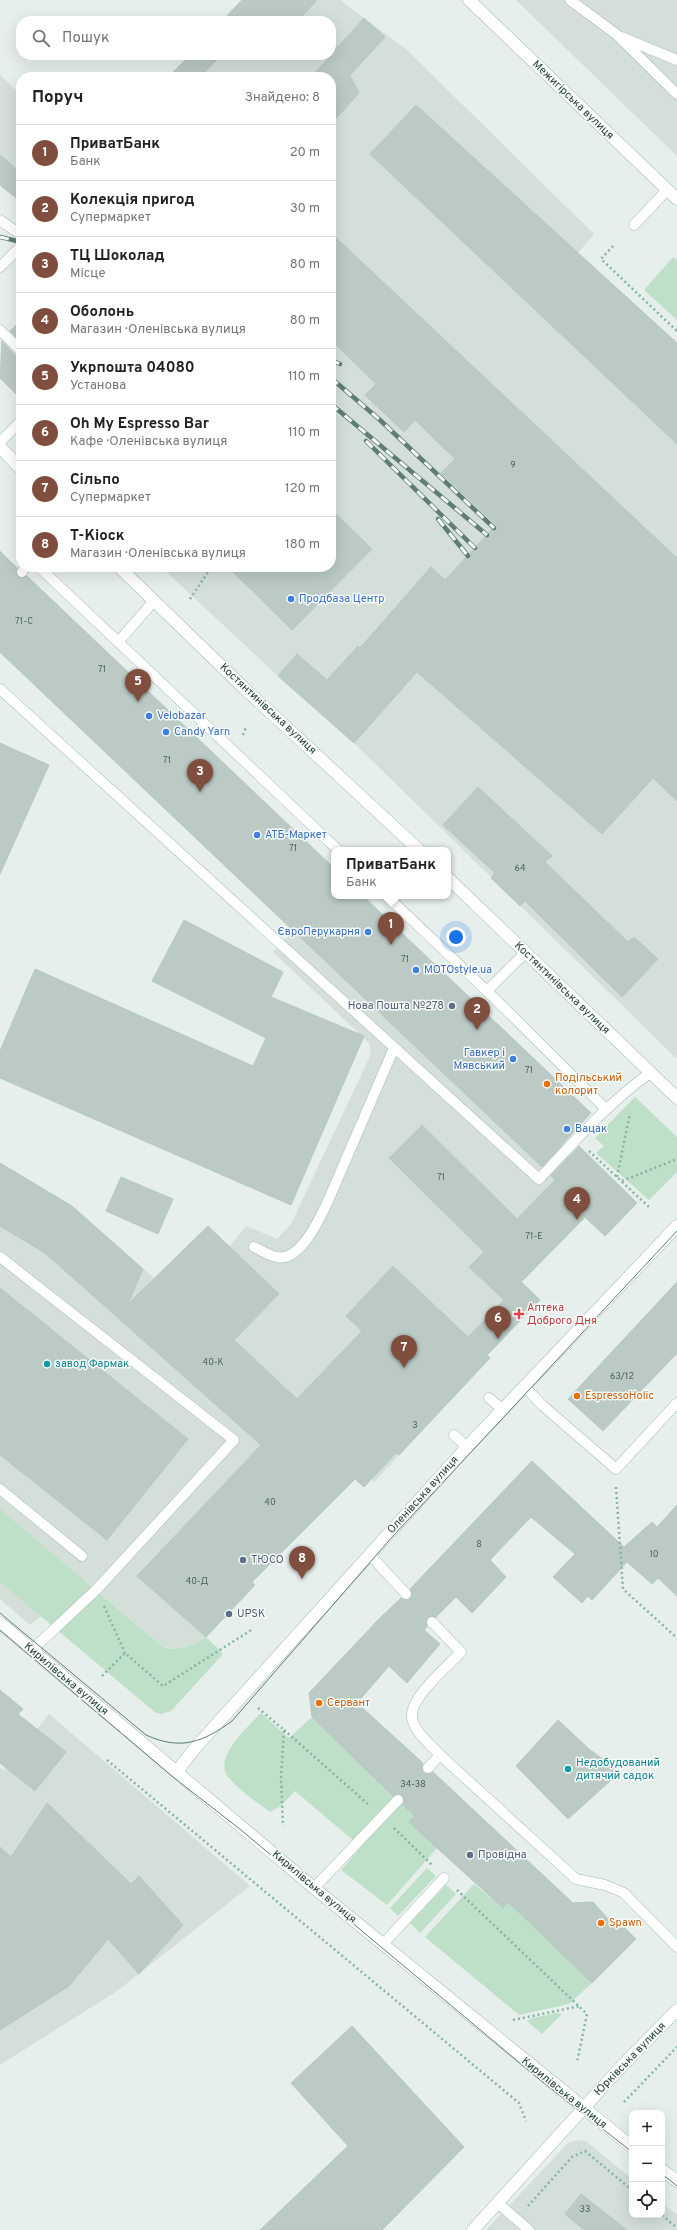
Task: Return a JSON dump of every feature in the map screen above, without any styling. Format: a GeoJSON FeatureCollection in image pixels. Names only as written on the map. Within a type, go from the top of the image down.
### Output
{"type":"FeatureCollection","features":[{"type":"Feature","properties":{"kind":"street","name":"Межигірська вулиця"},"geometry":{"type":"LineString","coordinates":[[469,0],[677,199]]}},
{"type":"Feature","properties":{"kind":"street"},"geometry":{"type":"LineString","coordinates":[[0,447],[16,463]]}},
{"type":"Feature","properties":{"kind":"street","name":"Костянтинівська вулиця"},"geometry":{"type":"LineString","coordinates":[[124,572],[244,688],[416,847]]}},
{"type":"Feature","properties":{"kind":"street","name":"Костянтинівська вулиця"},"geometry":{"type":"LineString","coordinates":[[451,881],[677,1098]]}},
{"type":"Feature","properties":{"kind":"street","name":"Оленівська вулиця"},"geometry":{"type":"LineString","coordinates":[[177,1771],[195,1748],[467,1447],[677,1226]]}},
{"type":"Feature","properties":{"kind":"street","name":"Кирилівська вулиця"},"geometry":{"type":"LineString","coordinates":[[0,1623],[314,1888],[583,2109],[631,2146]]}},
{"type":"Feature","properties":{"kind":"street","name":"Юрківська вулиця"},"geometry":{"type":"LineString","coordinates":[[473,2230],[620,2068],[677,2010]]}},
{"type":"Feature","properties":{"kind":"street"},"geometry":{"type":"LineString","coordinates":[[665,2172],[677,2181]]}},
{"type":"Feature","properties":{"kind":"lane"},"geometry":{"type":"LineString","coordinates":[[570,0],[616,34],[677,94]]}},
{"type":"Feature","properties":{"kind":"lane"},"geometry":{"type":"LineString","coordinates":[[616,34],[677,60]]}},
{"type":"Feature","properties":{"kind":"lane"},"geometry":{"type":"LineString","coordinates":[[634,225],[667,190]]}},
{"type":"Feature","properties":{"kind":"lane"},"geometry":{"type":"LineString","coordinates":[[0,220],[16,231]]}},
{"type":"Feature","properties":{"kind":"lane"},"geometry":{"type":"LineString","coordinates":[[0,267],[16,251]]}},
{"type":"Feature","properties":{"kind":"lane"},"geometry":{"type":"LineString","coordinates":[[0,330],[16,346]]}},
{"type":"Feature","properties":{"kind":"lane"},"geometry":{"type":"LineString","coordinates":[[0,442],[16,426]]}},
{"type":"Feature","properties":{"kind":"lane"},"geometry":{"type":"LineString","coordinates":[[44,572],[335,847]]}},
{"type":"Feature","properties":{"kind":"lane"},"geometry":{"type":"LineString","coordinates":[[118,641],[154,601]]}},
{"type":"Feature","properties":{"kind":"lane"},"geometry":{"type":"LineString","coordinates":[[0,690],[539,1180],[606,1109],[650,1072]]}},
{"type":"Feature","properties":{"kind":"lane"},"geometry":{"type":"LineString","coordinates":[[390,899],[487,991],[606,1109]]}},
{"type":"Feature","properties":{"kind":"lane"},"geometry":{"type":"LineString","coordinates":[[487,991],[526,952]]}},
{"type":"Feature","properties":{"kind":"lane"},"geometry":{"type":"LineString","coordinates":[[254,1247],[277,1257],[287,1257],[298,1249],[305,1240],[318,1221],[328,1201],[394,1048]]}},
{"type":"Feature","properties":{"kind":"lane"},"geometry":{"type":"LineString","coordinates":[[0,1257],[234,1440],[97,1589],[32,1650]]}},
{"type":"Feature","properties":{"kind":"lane"},"geometry":{"type":"LineString","coordinates":[[524,1386],[542,1405],[616,1469],[677,1403]]}},
{"type":"Feature","properties":{"kind":"lane"},"geometry":{"type":"LineString","coordinates":[[489,1398],[502,1409]]}},
{"type":"Feature","properties":{"kind":"lane"},"geometry":{"type":"LineString","coordinates":[[454,1435],[467,1447]]}},
{"type":"Feature","properties":{"kind":"lane"},"geometry":{"type":"LineString","coordinates":[[0,1489],[82,1556]]}},
{"type":"Feature","properties":{"kind":"lane"},"geometry":{"type":"LineString","coordinates":[[370,1555],[406,1594]]}},
{"type":"Feature","properties":{"kind":"lane"},"geometry":{"type":"LineString","coordinates":[[432,1622],[461,1652],[422,1693],[415,1705],[412,1718],[418,1730],[440,1755],[576,1879],[605,1885],[624,1892],[677,1947]]}},
{"type":"Feature","properties":{"kind":"lane"},"geometry":{"type":"LineString","coordinates":[[428,1768],[440,1755]]}},
{"type":"Feature","properties":{"kind":"lane"},"geometry":{"type":"LineString","coordinates":[[314,1888],[398,1800]]}},
{"type":"Feature","properties":{"kind":"lane"},"geometry":{"type":"LineString","coordinates":[[383,1944],[444,1878]]}},
{"type":"Feature","properties":{"kind":"lane"},"geometry":{"type":"LineString","coordinates":[[498,2204],[529,2230]]}},
{"type":"Feature","properties":{"kind":"path"},"geometry":{"type":"LineString","coordinates":[[613,246],[602,259],[677,331]]}},
{"type":"Feature","properties":{"kind":"path"},"geometry":{"type":"LineString","coordinates":[[190,599],[208,572]]}},
{"type":"Feature","properties":{"kind":"path"},"geometry":{"type":"LineString","coordinates":[[617,1177],[631,1108]]}},
{"type":"Feature","properties":{"kind":"path"},"geometry":{"type":"LineString","coordinates":[[576,1140],[649,1207]]}},
{"type":"Feature","properties":{"kind":"path"},"geometry":{"type":"LineString","coordinates":[[622,1181],[677,1159]]}},
{"type":"Feature","properties":{"kind":"path"},"geometry":{"type":"LineString","coordinates":[[616,1469],[623,1589],[677,1638]]}},
{"type":"Feature","properties":{"kind":"path"},"geometry":{"type":"LineString","coordinates":[[97,1589],[125,1653],[163,1686],[253,1629]]}},
{"type":"Feature","properties":{"kind":"path"},"geometry":{"type":"LineString","coordinates":[[102,1676],[125,1653]]}},
{"type":"Feature","properties":{"kind":"path"},"geometry":{"type":"LineString","coordinates":[[258,1708],[284,1730],[281,1777],[283,1826]]}},
{"type":"Feature","properties":{"kind":"path"},"geometry":{"type":"LineString","coordinates":[[107,1760],[519,2103],[526,2121]]}},
{"type":"Feature","properties":{"kind":"path"},"geometry":{"type":"LineString","coordinates":[[513,2020],[580,2006]]}},
{"type":"Feature","properties":{"kind":"path"},"geometry":{"type":"LineString","coordinates":[[624,2102],[677,2047]]}},
{"type":"Feature","properties":{"kind":"path"},"geometry":{"type":"LineString","coordinates":[[516,2220],[572,2157],[584,2151],[629,2188]]}},
{"type":"Feature","properties":{"kind":"path"},"geometry":{"type":"LineString","coordinates":[[665,2218],[677,2228]]}},
{"type":"Feature","properties":{"kind":"shaded area"},"geometry":{"type":"Polygon","coordinates":[[[242,0],[340,0],[407,50],[594,234],[578,253],[677,343],[677,1059],[354,743],[278,676],[166,572],[336,572],[336,72],[173,72],[185,60],[336,60],[336,16],[227,16],[242,0]]]}},
{"type":"Feature","properties":{"kind":"shaded area"},"geometry":{"type":"Polygon","coordinates":[[[516,0],[677,0],[677,156],[516,0]]]}},
{"type":"Feature","properties":{"kind":"shaded area"},"geometry":{"type":"Polygon","coordinates":[[[0,75],[16,90],[16,198],[0,185],[0,75]]]}},
{"type":"Feature","properties":{"kind":"shaded area"},"geometry":{"type":"Polygon","coordinates":[[[0,551],[16,566],[16,572],[22,572],[331,866],[331,899],[366,899],[591,1113],[560,1145],[574,1157],[582,1149],[637,1203],[605,1236],[585,1218],[522,1282],[540,1300],[488,1355],[490,1358],[374,1482],[371,1479],[364,1487],[355,1479],[250,1580],[255,1585],[206,1637],[190,1647],[182,1649],[163,1647],[86,1581],[30,1625],[0,1599],[0,1163],[72,1206],[155,1279],[208,1226],[229,1247],[246,1226],[277,1239],[291,1224],[371,1054],[369,1043],[273,952],[293,931],[0,653],[0,551]]]}},
{"type":"Feature","properties":{"kind":"shaded area"},"geometry":{"type":"Polygon","coordinates":[[[49,1714],[250,1886],[117,1991],[0,2065],[0,1768],[4,1770],[49,1714]]]}},
{"type":"Feature","properties":{"kind":"shaded area"},"geometry":{"type":"Polygon","coordinates":[[[577,2140],[586,2141],[629,2177],[629,2218],[665,2218],[665,2205],[677,2215],[677,2230],[486,2230],[568,2143],[577,2140]]]}},
{"type":"Feature","properties":{"kind":"green space"},"geometry":{"type":"Polygon","coordinates":[[[673,257],[677,260],[677,320],[644,290],[673,257]]]}},
{"type":"Feature","properties":{"kind":"green space"},"geometry":{"type":"Polygon","coordinates":[[[635,1097],[677,1137],[677,1172],[649,1200],[596,1153],[604,1146],[595,1138],[635,1097]]]}},
{"type":"Feature","properties":{"kind":"green space"},"geometry":{"type":"Polygon","coordinates":[[[0,1509],[163,1647],[175,1649],[185,1647],[206,1637],[223,1654],[171,1711],[161,1714],[156,1713],[0,1582],[0,1509]]]}},
{"type":"Feature","properties":{"kind":"green space"},"geometry":{"type":"Polygon","coordinates":[[[261,1713],[289,1738],[312,1717],[415,1816],[410,1822],[437,1848],[387,1905],[341,1870],[361,1847],[295,1791],[281,1806],[270,1812],[244,1793],[230,1779],[225,1771],[225,1762],[228,1753],[240,1735],[261,1713]]]}},
{"type":"Feature","properties":{"kind":"green space"},"geometry":{"type":"Polygon","coordinates":[[[427,1868],[436,1876],[398,1916],[390,1908],[427,1868]]]}},
{"type":"Feature","properties":{"kind":"green space"},"geometry":{"type":"Polygon","coordinates":[[[474,1884],[503,1908],[508,1902],[592,1983],[569,2004],[519,2015],[425,1937],[474,1884]]]}},
{"type":"Feature","properties":{"kind":"green space"},"geometry":{"type":"Polygon","coordinates":[[[446,1885],[456,1894],[420,1933],[410,1923],[446,1885]]]}},
{"type":"Feature","properties":{"kind":"green space"},"geometry":{"type":"Polygon","coordinates":[[[557,2013],[562,2014],[542,2034],[527,2021],[532,2018],[557,2013]]]}},
{"type":"Feature","properties":{"kind":"building"},"geometry":{"type":"Polygon","coordinates":[[[242,0],[317,0],[303,16],[227,16],[242,0]]]}},
{"type":"Feature","properties":{"kind":"building"},"geometry":{"type":"Polygon","coordinates":[[[364,18],[385,37],[350,75],[359,93],[336,118],[336,72],[316,72],[326,60],[336,60],[336,46],[337,48],[364,18]]]}},
{"type":"Feature","properties":{"kind":"building"},"geometry":{"type":"Polygon","coordinates":[[[185,60],[217,60],[205,72],[173,72],[185,60]]]}},
{"type":"Feature","properties":{"kind":"building"},"geometry":{"type":"Polygon","coordinates":[[[416,105],[677,343],[677,444],[370,154],[416,105]]]}},
{"type":"Feature","properties":{"kind":"building"},"geometry":{"type":"Polygon","coordinates":[[[0,155],[16,169],[16,198],[0,185],[0,155]]]}},
{"type":"Feature","properties":{"kind":"building"},"geometry":{"type":"Polygon","coordinates":[[[336,238],[677,558],[677,801],[653,778],[602,834],[417,672],[354,743],[278,676],[297,654],[327,680],[358,646],[360,648],[431,567],[445,580],[496,525],[441,473],[455,459],[415,420],[404,432],[365,395],[376,384],[336,345],[336,238]]]}},
{"type":"Feature","properties":{"kind":"building"},"geometry":{"type":"Polygon","coordinates":[[[16,325],[16,337],[10,331],[16,325]]]}},
{"type":"Feature","properties":{"kind":"building"},"geometry":{"type":"Polygon","coordinates":[[[2,341],[16,356],[16,394],[0,378],[2,341]]]}},
{"type":"Feature","properties":{"kind":"building","name":"Продбаза Центр"},"geometry":{"type":"Polygon","coordinates":[[[336,514],[372,549],[292,630],[233,572],[336,572],[336,514]]]}},
{"type":"Feature","properties":{"kind":"building"},"geometry":{"type":"Polygon","coordinates":[[[0,551],[16,567],[18,577],[21,578],[27,576],[331,865],[331,899],[366,899],[591,1113],[542,1167],[0,652],[0,551]]]}},
{"type":"Feature","properties":{"kind":"building"},"geometry":{"type":"Polygon","coordinates":[[[0,743],[49,765],[0,874],[0,743]]]}},
{"type":"Feature","properties":{"kind":"building"},"geometry":{"type":"Polygon","coordinates":[[[478,787],[552,856],[545,862],[628,942],[634,937],[658,959],[622,997],[525,901],[520,906],[491,878],[495,873],[443,825],[478,787]]]}},
{"type":"Feature","properties":{"kind":"building"},"geometry":{"type":"Polygon","coordinates":[[[184,920],[283,972],[271,997],[364,1036],[291,1205],[0,1078],[0,1051],[35,969],[253,1066],[266,1038],[152,981],[184,920]]]}},
{"type":"Feature","properties":{"kind":"building"},"geometry":{"type":"Polygon","coordinates":[[[422,1125],[517,1219],[555,1180],[551,1176],[579,1146],[637,1203],[605,1236],[585,1217],[521,1282],[540,1300],[487,1355],[490,1358],[399,1455],[396,1453],[364,1487],[355,1479],[252,1582],[255,1585],[206,1637],[137,1576],[261,1445],[45,1253],[0,1226],[0,1163],[72,1206],[143,1269],[128,1304],[208,1226],[279,1294],[234,1340],[297,1399],[362,1331],[346,1316],[393,1266],[468,1337],[504,1300],[469,1267],[484,1252],[389,1158],[422,1125]]]}},
{"type":"Feature","properties":{"kind":"building"},"geometry":{"type":"Polygon","coordinates":[[[121,1177],[173,1199],[158,1234],[106,1211],[121,1177]]]}},
{"type":"Feature","properties":{"kind":"building"},"geometry":{"type":"Polygon","coordinates":[[[677,1282],[677,1353],[603,1431],[568,1399],[677,1282]]]}},
{"type":"Feature","properties":{"kind":"building","name":"завод Фармак"},"geometry":{"type":"Polygon","coordinates":[[[0,1288],[188,1439],[107,1540],[0,1455],[0,1288]]]}},
{"type":"Feature","properties":{"kind":"building"},"geometry":{"type":"Polygon","coordinates":[[[532,1461],[624,1547],[652,1522],[657,1527],[677,1505],[677,1596],[658,1578],[652,1584],[627,1562],[592,1600],[588,1596],[582,1603],[553,1577],[575,1554],[531,1517],[490,1560],[506,1577],[472,1613],[456,1597],[436,1617],[428,1617],[426,1621],[427,1627],[424,1630],[440,1644],[407,1683],[389,1666],[357,1703],[423,1763],[423,1772],[427,1774],[433,1772],[573,1903],[593,1902],[616,1928],[625,1928],[636,1939],[592,1983],[508,1902],[503,1908],[409,1822],[415,1816],[403,1805],[403,1796],[399,1794],[393,1796],[312,1717],[309,1693],[401,1598],[407,1600],[411,1598],[412,1593],[410,1589],[532,1461]]]}},
{"type":"Feature","properties":{"kind":"building"},"geometry":{"type":"Polygon","coordinates":[[[0,1690],[23,1709],[18,1714],[66,1752],[35,1791],[0,1763],[0,1690]]]}},
{"type":"Feature","properties":{"kind":"building","name":"Недобудований дитячий садок"},"geometry":{"type":"Polygon","coordinates":[[[558,1720],[589,1749],[620,1772],[568,1819],[516,1766],[558,1720]]]}},
{"type":"Feature","properties":{"kind":"building"},"geometry":{"type":"Polygon","coordinates":[[[47,1803],[131,1884],[139,1876],[183,1925],[139,1974],[108,1939],[69,1986],[0,2030],[0,1847],[11,1857],[47,1803]]]}},
{"type":"Feature","properties":{"kind":"building"},"geometry":{"type":"Polygon","coordinates":[[[352,2026],[464,2147],[382,2230],[260,2230],[348,2146],[291,2083],[352,2026]]]}},
{"type":"Feature","properties":{"kind":"building"},"geometry":{"type":"Polygon","coordinates":[[[581,2194],[627,2230],[584,2230],[565,2214],[581,2194]]]}},
{"type":"Feature","properties":{"kind":"tram line"},"geometry":{"type":"LineString","coordinates":[[0,1613],[146,1735],[170,1743],[181,1743],[191,1742],[211,1734],[232,1721],[392,1537],[677,1231]]}},
{"type":"Feature","properties":{"kind":"tram line"},"geometry":{"type":"LineString","coordinates":[[0,1630],[173,1777],[241,1830],[539,2079],[629,2150]]}},
{"type":"Feature","properties":{"kind":"tram line"},"geometry":{"type":"LineString","coordinates":[[665,2176],[677,2186]]}},
{"type":"Feature","properties":{"kind":"railway"},"geometry":{"type":"LineString","coordinates":[[0,237],[16,241]]}},
{"type":"Feature","properties":{"kind":"railway"},"geometry":{"type":"LineString","coordinates":[[336,362],[340,364]]}},
{"type":"Feature","properties":{"kind":"railway"},"geometry":{"type":"LineString","coordinates":[[336,382],[380,420],[494,528]]}},
{"type":"Feature","properties":{"kind":"railway"},"geometry":{"type":"LineString","coordinates":[[336,408],[487,535]]}},
{"type":"Feature","properties":{"kind":"railway"},"geometry":{"type":"LineString","coordinates":[[366,441],[475,548]]}},
{"type":"Feature","properties":{"kind":"railway"},"geometry":{"type":"LineString","coordinates":[[438,519],[468,556]]}},
{"type":"Feature","properties":{"kind":"place","name":"Продбаза Центр"},"geometry":{"type":"Point","coordinates":[291,599]}},
{"type":"Feature","properties":{"kind":"place","name":"Укрпошта 04080"},"geometry":{"type":"Point","coordinates":[138,702]}},
{"type":"Feature","properties":{"kind":"place","name":"Velobazar"},"geometry":{"type":"Point","coordinates":[149,716]}},
{"type":"Feature","properties":{"kind":"place","name":"Candy Yarn"},"geometry":{"type":"Point","coordinates":[166,732]}},
{"type":"Feature","properties":{"kind":"place","name":"ТЦ Шоколад"},"geometry":{"type":"Point","coordinates":[200,792]}},
{"type":"Feature","properties":{"kind":"place","name":"АТБ-Маркет"},"geometry":{"type":"Point","coordinates":[257,835]}},
{"type":"Feature","properties":{"kind":"place","name":"ЄвроПерукарня"},"geometry":{"type":"Point","coordinates":[368,932]}},
{"type":"Feature","properties":{"kind":"place","name":"ПриватБанк"},"geometry":{"type":"Point","coordinates":[391,945]}},
{"type":"Feature","properties":{"kind":"place","name":"MOTOstyle.ua"},"geometry":{"type":"Point","coordinates":[416,970]}},
{"type":"Feature","properties":{"kind":"place","name":"Нова Пошта №278"},"geometry":{"type":"Point","coordinates":[452,1006]}},
{"type":"Feature","properties":{"kind":"place","name":"Колекція пригод"},"geometry":{"type":"Point","coordinates":[477,1030]}},
{"type":"Feature","properties":{"kind":"place","name":"Гавкер і Мявський"},"geometry":{"type":"Point","coordinates":[513,1059]}},
{"type":"Feature","properties":{"kind":"place","name":"Подільський колорит"},"geometry":{"type":"Point","coordinates":[547,1084]}},
{"type":"Feature","properties":{"kind":"place","name":"Вацак"},"geometry":{"type":"Point","coordinates":[567,1129]}},
{"type":"Feature","properties":{"kind":"place","name":"Оболонь"},"geometry":{"type":"Point","coordinates":[577,1220]}},
{"type":"Feature","properties":{"kind":"place","name":"Аптека Доброго Дня"},"geometry":{"type":"Point","coordinates":[519,1314]}},
{"type":"Feature","properties":{"kind":"place","name":"Oh My Espresso Bar"},"geometry":{"type":"Point","coordinates":[498,1339]}},
{"type":"Feature","properties":{"kind":"place","name":"завод Фармак"},"geometry":{"type":"Point","coordinates":[47,1364]}},
{"type":"Feature","properties":{"kind":"place","name":"Сільпо"},"geometry":{"type":"Point","coordinates":[404,1368]}},
{"type":"Feature","properties":{"kind":"place","name":"EspressoHolic"},"geometry":{"type":"Point","coordinates":[577,1396]}},
{"type":"Feature","properties":{"kind":"place","name":"ТЮСО"},"geometry":{"type":"Point","coordinates":[243,1560]}},
{"type":"Feature","properties":{"kind":"place","name":"Т-Кіоск"},"geometry":{"type":"Point","coordinates":[302,1579]}},
{"type":"Feature","properties":{"kind":"place","name":"UPSK"},"geometry":{"type":"Point","coordinates":[229,1614]}},
{"type":"Feature","properties":{"kind":"place","name":"Сервант"},"geometry":{"type":"Point","coordinates":[319,1703]}},
{"type":"Feature","properties":{"kind":"place","name":"Недобудований дитячий садок"},"geometry":{"type":"Point","coordinates":[568,1769]}},
{"type":"Feature","properties":{"kind":"place","name":"Провідна"},"geometry":{"type":"Point","coordinates":[470,1855]}},
{"type":"Feature","properties":{"kind":"place","name":"Spawn"},"geometry":{"type":"Point","coordinates":[601,1923]}}]}
